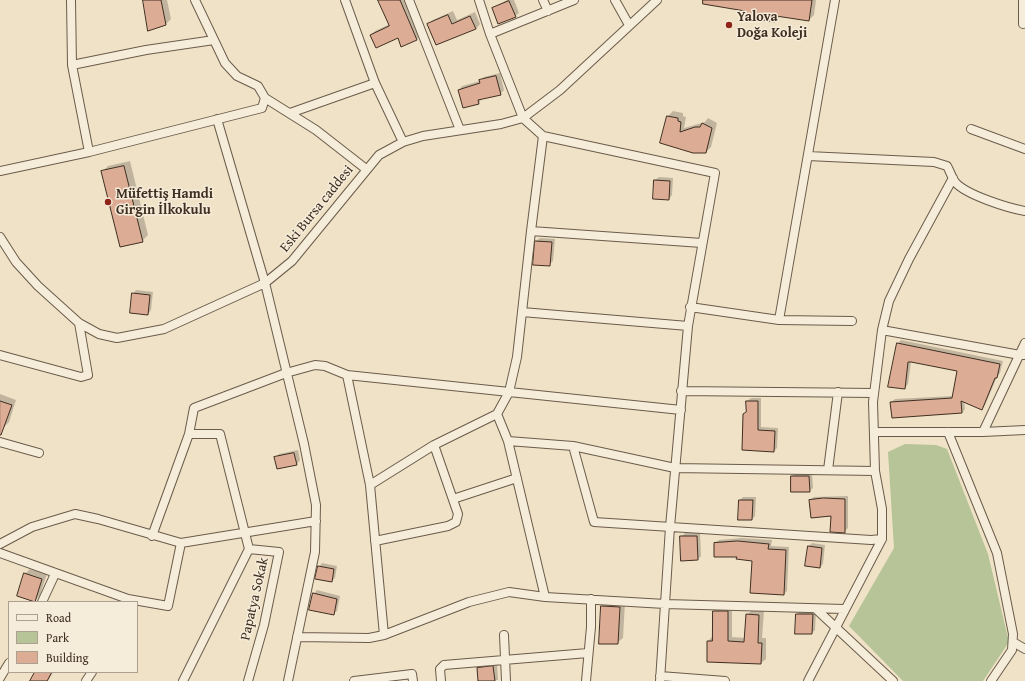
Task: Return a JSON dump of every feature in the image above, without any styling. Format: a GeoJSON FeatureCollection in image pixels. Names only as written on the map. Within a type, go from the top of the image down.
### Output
{"type":"FeatureCollection","features":[{"type":"Feature","properties":{"kind":"street"},"geometry":{"type":"LineString","coordinates":[[71,0],[72,65],[89,152]]}},
{"type":"Feature","properties":{"kind":"street"},"geometry":{"type":"LineString","coordinates":[[195,0],[225,63],[237,76],[258,86],[265,98],[316,130],[366,169]]}},
{"type":"Feature","properties":{"kind":"street"},"geometry":{"type":"LineString","coordinates":[[345,0],[375,83],[403,142]]}},
{"type":"Feature","properties":{"kind":"street"},"geometry":{"type":"LineString","coordinates":[[409,0],[460,130]]}},
{"type":"Feature","properties":{"kind":"street"},"geometry":{"type":"LineString","coordinates":[[478,0],[523,118],[543,136],[715,173],[690,307],[681,391],[670,527],[660,679],[725,681]]}},
{"type":"Feature","properties":{"kind":"street"},"geometry":{"type":"LineString","coordinates":[[544,0],[548,11]]}},
{"type":"Feature","properties":{"kind":"street"},"geometry":{"type":"LineString","coordinates":[[490,34],[574,0]]}},
{"type":"Feature","properties":{"kind":"street"},"geometry":{"type":"LineString","coordinates":[[615,0],[629,25]]}},
{"type":"Feature","properties":{"kind":"street","name":"Eski Bursa caddesi"},"geometry":{"type":"LineString","coordinates":[[0,237],[3,248],[38,286],[79,323],[99,334],[117,338],[164,329],[265,283],[292,261],[379,154],[403,142],[423,136],[501,124],[523,118],[560,90],[657,0]]}},
{"type":"Feature","properties":{"kind":"street"},"geometry":{"type":"LineString","coordinates":[[779,320],[835,0]]}},
{"type":"Feature","properties":{"kind":"street"},"geometry":{"type":"LineString","coordinates":[[1023,0],[1023,24]]}},
{"type":"Feature","properties":{"kind":"street"},"geometry":{"type":"LineString","coordinates":[[72,65],[146,50],[214,40]]}},
{"type":"Feature","properties":{"kind":"street"},"geometry":{"type":"LineString","coordinates":[[290,114],[375,83]]}},
{"type":"Feature","properties":{"kind":"street"},"geometry":{"type":"LineString","coordinates":[[0,171],[89,152],[262,108],[265,98]]}},
{"type":"Feature","properties":{"kind":"street"},"geometry":{"type":"LineString","coordinates":[[216,119],[265,283],[304,444],[316,505],[315,552],[288,681]]}},
{"type":"Feature","properties":{"kind":"street"},"geometry":{"type":"LineString","coordinates":[[971,129],[1025,149]]}},
{"type":"Feature","properties":{"kind":"street"},"geometry":{"type":"LineString","coordinates":[[370,485],[434,445],[497,414],[509,392],[517,357],[530,231],[543,136]]}},
{"type":"Feature","properties":{"kind":"street"},"geometry":{"type":"LineString","coordinates":[[808,156],[934,162],[947,166],[955,182],[970,192],[1015,209],[1025,211]]}},
{"type":"Feature","properties":{"kind":"street"},"geometry":{"type":"LineString","coordinates":[[808,681],[835,626],[882,539],[882,509],[875,472],[874,393],[882,330],[889,301],[909,259],[953,178]]}},
{"type":"Feature","properties":{"kind":"street"},"geometry":{"type":"LineString","coordinates":[[530,231],[702,243]]}},
{"type":"Feature","properties":{"kind":"street"},"geometry":{"type":"LineString","coordinates":[[690,307],[779,320],[852,322]]}},
{"type":"Feature","properties":{"kind":"street"},"geometry":{"type":"LineString","coordinates":[[522,312],[688,326]]}},
{"type":"Feature","properties":{"kind":"street"},"geometry":{"type":"LineString","coordinates":[[0,355],[81,377],[88,375],[79,323]]}},
{"type":"Feature","properties":{"kind":"street"},"geometry":{"type":"LineString","coordinates":[[882,330],[1022,355]]}},
{"type":"Feature","properties":{"kind":"street"},"geometry":{"type":"LineString","coordinates":[[983,432],[1022,355],[1025,343]]}},
{"type":"Feature","properties":{"kind":"street"},"geometry":{"type":"LineString","coordinates":[[152,536],[189,434],[194,408],[286,373],[316,365],[325,366],[347,375],[680,410]]}},
{"type":"Feature","properties":{"kind":"street"},"geometry":{"type":"LineString","coordinates":[[347,375],[370,485],[384,635]]}},
{"type":"Feature","properties":{"kind":"street"},"geometry":{"type":"LineString","coordinates":[[681,391],[874,393]]}},
{"type":"Feature","properties":{"kind":"street"},"geometry":{"type":"LineString","coordinates":[[828,470],[838,392]]}},
{"type":"Feature","properties":{"kind":"street"},"geometry":{"type":"LineString","coordinates":[[497,414],[508,441],[545,597]]}},
{"type":"Feature","properties":{"kind":"street"},"geometry":{"type":"LineString","coordinates":[[875,432],[983,432],[1025,430]]}},
{"type":"Feature","properties":{"kind":"street"},"geometry":{"type":"LineString","coordinates":[[948,432],[997,553],[1013,634],[1012,650],[991,681]]}},
{"type":"Feature","properties":{"kind":"street"},"geometry":{"type":"LineString","coordinates":[[183,681],[249,549],[220,434],[189,434]]}},
{"type":"Feature","properties":{"kind":"street"},"geometry":{"type":"LineString","coordinates":[[508,441],[573,446],[675,468],[875,472]]}},
{"type":"Feature","properties":{"kind":"street"},"geometry":{"type":"LineString","coordinates":[[0,442],[39,453]]}},
{"type":"Feature","properties":{"kind":"street"},"geometry":{"type":"LineString","coordinates":[[375,541],[448,526],[456,522],[458,514],[434,445]]}},
{"type":"Feature","properties":{"kind":"street"},"geometry":{"type":"LineString","coordinates":[[573,446],[594,522],[871,540],[882,539]]}},
{"type":"Feature","properties":{"kind":"street"},"geometry":{"type":"LineString","coordinates":[[453,499],[517,478]]}},
{"type":"Feature","properties":{"kind":"street"},"geometry":{"type":"LineString","coordinates":[[0,544],[32,527],[75,514],[98,519],[152,536],[181,543],[316,521]]}},
{"type":"Feature","properties":{"kind":"street"},"geometry":{"type":"LineString","coordinates":[[138,602],[168,606],[181,543]]}},
{"type":"Feature","properties":{"kind":"street","name":"Papatya Sokak"},"geometry":{"type":"LineString","coordinates":[[248,681],[264,625],[280,552],[249,549]]}},
{"type":"Feature","properties":{"kind":"street"},"geometry":{"type":"LineString","coordinates":[[0,553],[127,600]]}},
{"type":"Feature","properties":{"kind":"street"},"geometry":{"type":"LineString","coordinates":[[42,601],[55,574]]}},
{"type":"Feature","properties":{"kind":"street"},"geometry":{"type":"LineString","coordinates":[[297,637],[369,638],[384,635],[469,602],[509,592],[545,597],[665,604],[844,610]]}},
{"type":"Feature","properties":{"kind":"street"},"geometry":{"type":"LineString","coordinates":[[586,681],[591,627],[591,599]]}},
{"type":"Feature","properties":{"kind":"street"},"geometry":{"type":"LineString","coordinates":[[816,609],[893,681]]}},
{"type":"Feature","properties":{"kind":"street"},"geometry":{"type":"LineString","coordinates":[[504,634],[506,681]]}},
{"type":"Feature","properties":{"kind":"street"},"geometry":{"type":"LineString","coordinates":[[1012,642],[1025,649]]}},
{"type":"Feature","properties":{"kind":"street"},"geometry":{"type":"LineString","coordinates":[[440,681],[440,669],[444,665],[504,658],[588,653]]}},
{"type":"Feature","properties":{"kind":"street"},"geometry":{"type":"LineString","coordinates":[[0,678],[8,665]]}},
{"type":"Feature","properties":{"kind":"street"},"geometry":{"type":"LineString","coordinates":[[354,681],[412,674],[413,681]]}},
{"type":"Feature","properties":{"kind":"green space"},"geometry":{"type":"Polygon","coordinates":[[[905,444],[936,445],[947,449],[988,554],[1009,642],[983,681],[903,681],[849,626],[894,548],[888,452],[905,444]]]}},
{"type":"Feature","properties":{"kind":"building"},"geometry":{"type":"Polygon","coordinates":[[[143,0],[161,0],[166,25],[148,31],[143,0]]]}},
{"type":"Feature","properties":{"kind":"building"},"geometry":{"type":"Polygon","coordinates":[[[378,0],[400,0],[417,40],[401,47],[398,38],[376,48],[370,35],[389,26],[378,0]]]}},
{"type":"Feature","properties":{"kind":"building"},"geometry":{"type":"Polygon","coordinates":[[[703,0],[812,0],[809,21],[776,16],[775,22],[744,17],[745,11],[703,4],[703,0]]]}},
{"type":"Feature","properties":{"kind":"building"},"geometry":{"type":"Polygon","coordinates":[[[509,1],[516,17],[498,24],[492,8],[509,1]]]}},
{"type":"Feature","properties":{"kind":"building"},"geometry":{"type":"Polygon","coordinates":[[[448,15],[452,24],[470,16],[476,29],[436,45],[427,24],[448,15]]]}},
{"type":"Feature","properties":{"kind":"building"},"geometry":{"type":"Polygon","coordinates":[[[496,76],[501,95],[478,100],[479,104],[463,108],[458,90],[480,83],[479,80],[496,76]]]}},
{"type":"Feature","properties":{"kind":"building"},"geometry":{"type":"Polygon","coordinates":[[[667,116],[678,118],[678,121],[681,122],[680,132],[695,127],[700,127],[702,123],[712,128],[706,153],[693,153],[660,143],[667,116]]]}},
{"type":"Feature","properties":{"kind":"building"},"geometry":{"type":"Polygon","coordinates":[[[124,166],[143,242],[120,247],[101,171],[124,166]]]}},
{"type":"Feature","properties":{"kind":"building"},"geometry":{"type":"Polygon","coordinates":[[[654,180],[670,181],[669,200],[653,199],[654,180]]]}},
{"type":"Feature","properties":{"kind":"building"},"geometry":{"type":"Polygon","coordinates":[[[535,241],[552,242],[550,266],[533,265],[535,241]]]}},
{"type":"Feature","properties":{"kind":"building"},"geometry":{"type":"Polygon","coordinates":[[[132,293],[150,295],[148,315],[130,313],[132,293]]]}},
{"type":"Feature","properties":{"kind":"building"},"geometry":{"type":"Polygon","coordinates":[[[897,343],[1000,364],[997,378],[995,378],[982,410],[961,401],[962,413],[892,418],[890,402],[952,398],[957,371],[908,362],[905,389],[888,387],[897,343]]]}},
{"type":"Feature","properties":{"kind":"building"},"geometry":{"type":"Polygon","coordinates":[[[0,401],[12,405],[1,435],[0,435],[0,401]]]}},
{"type":"Feature","properties":{"kind":"building"},"geometry":{"type":"Polygon","coordinates":[[[746,401],[758,401],[758,430],[775,431],[774,452],[742,450],[743,414],[746,412],[746,401]]]}},
{"type":"Feature","properties":{"kind":"building"},"geometry":{"type":"Polygon","coordinates":[[[294,453],[297,465],[277,469],[274,457],[294,453]]]}},
{"type":"Feature","properties":{"kind":"building"},"geometry":{"type":"Polygon","coordinates":[[[791,476],[809,476],[810,492],[791,492],[791,476]]]}},
{"type":"Feature","properties":{"kind":"building"},"geometry":{"type":"Polygon","coordinates":[[[824,498],[845,499],[845,533],[830,532],[831,516],[811,518],[809,500],[824,498]]]}},
{"type":"Feature","properties":{"kind":"building"},"geometry":{"type":"Polygon","coordinates":[[[739,500],[753,500],[752,520],[738,520],[739,500]]]}},
{"type":"Feature","properties":{"kind":"building"},"geometry":{"type":"Polygon","coordinates":[[[680,536],[697,536],[698,560],[681,561],[680,536]]]}},
{"type":"Feature","properties":{"kind":"building"},"geometry":{"type":"Polygon","coordinates":[[[738,541],[769,544],[768,549],[786,550],[784,595],[750,593],[752,561],[736,559],[737,557],[714,557],[714,543],[738,541]]]}},
{"type":"Feature","properties":{"kind":"building"},"geometry":{"type":"Polygon","coordinates":[[[808,546],[822,548],[820,568],[805,566],[808,546]]]}},
{"type":"Feature","properties":{"kind":"building"},"geometry":{"type":"Polygon","coordinates":[[[318,566],[334,569],[332,582],[315,579],[318,566]]]}},
{"type":"Feature","properties":{"kind":"building"},"geometry":{"type":"Polygon","coordinates":[[[24,573],[42,579],[35,601],[17,596],[24,573]]]}},
{"type":"Feature","properties":{"kind":"building"},"geometry":{"type":"Polygon","coordinates":[[[313,593],[337,599],[334,615],[309,610],[313,593]]]}},
{"type":"Feature","properties":{"kind":"building"},"geometry":{"type":"Polygon","coordinates":[[[601,606],[620,607],[618,644],[599,644],[601,606]]]}},
{"type":"Feature","properties":{"kind":"building"},"geometry":{"type":"Polygon","coordinates":[[[713,611],[728,611],[728,641],[744,642],[746,614],[759,615],[758,643],[762,643],[761,664],[707,662],[707,641],[712,641],[713,611]]]}},
{"type":"Feature","properties":{"kind":"building"},"geometry":{"type":"Polygon","coordinates":[[[796,614],[813,614],[812,634],[795,634],[796,614]]]}},
{"type":"Feature","properties":{"kind":"building"},"geometry":{"type":"Polygon","coordinates":[[[493,666],[495,681],[478,681],[477,668],[493,666]]]}},
{"type":"Feature","properties":{"kind":"building"},"geometry":{"type":"Polygon","coordinates":[[[34,673],[51,673],[47,681],[30,681],[34,673]]]}},
{"type":"Feature","properties":{"kind":"place","name":"Yalova Doğa Koleji"},"geometry":{"type":"Point","coordinates":[729,25]}},
{"type":"Feature","properties":{"kind":"place","name":"Müfettiş Hamdi Girgin İlkokulu"},"geometry":{"type":"Point","coordinates":[108,202]}}]}
